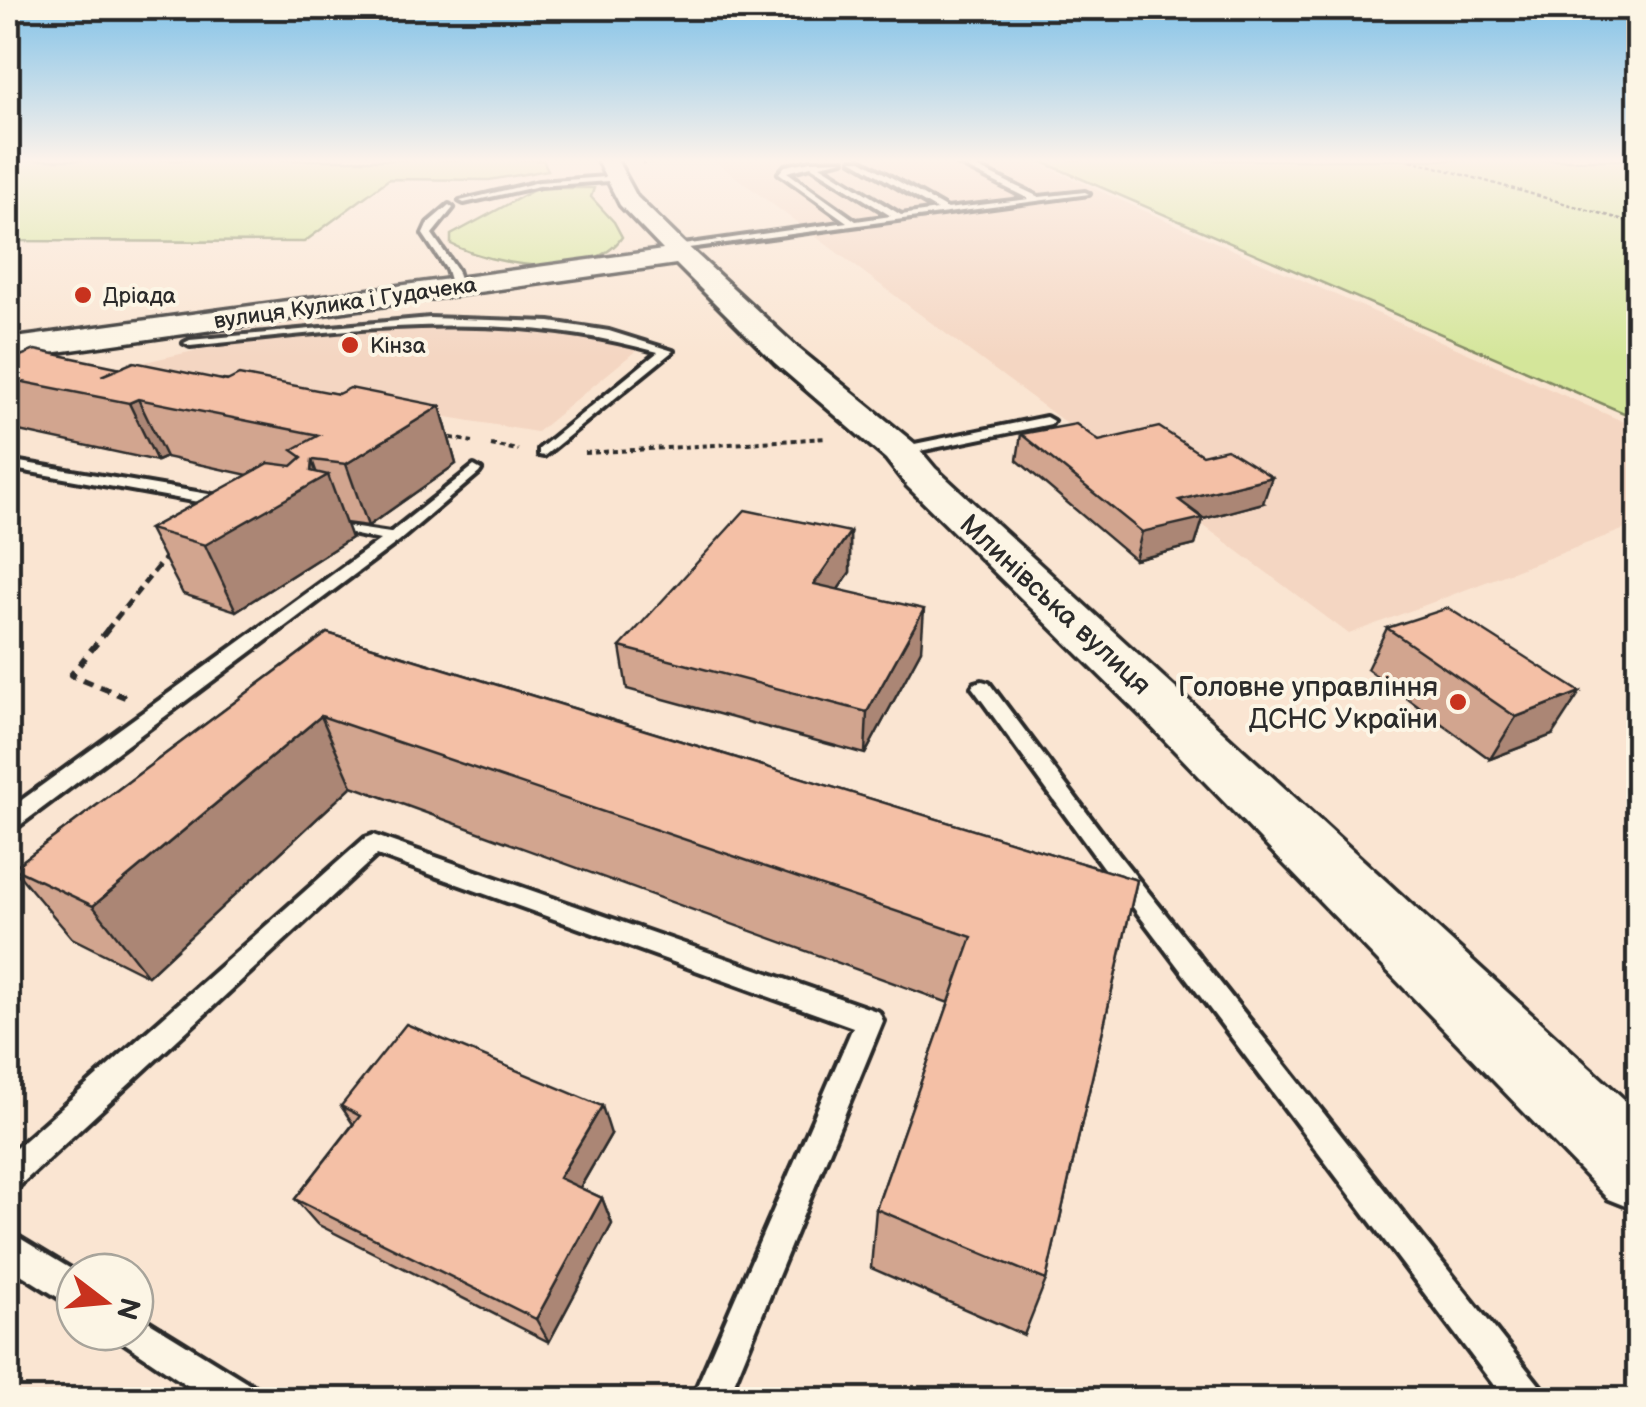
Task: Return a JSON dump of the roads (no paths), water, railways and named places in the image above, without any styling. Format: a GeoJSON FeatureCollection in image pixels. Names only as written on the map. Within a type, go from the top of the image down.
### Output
{"type":"FeatureCollection","features":[{"type":"Feature","properties":{"kind":"main road","name":"Млинівська вулиця"},"geometry":{"type":"LineString","coordinates":[[653,226],[788,356],[900,452],[921,477],[1165,707],[1638,1169]]}},
{"type":"Feature","properties":{"kind":"main road","name":"вулиця Кулика і Гудачека"},"geometry":{"type":"LineString","coordinates":[[8,349],[192,338],[457,287],[678,251]]}},
{"type":"Feature","properties":{"kind":"lane"},"geometry":{"type":"LineString","coordinates":[[429,226],[426,234],[452,270],[457,287]]}},
{"type":"Feature","properties":{"kind":"lane"},"geometry":{"type":"LineString","coordinates":[[678,251],[844,226]]}},
{"type":"Feature","properties":{"kind":"lane"},"geometry":{"type":"LineString","coordinates":[[192,338],[386,323],[452,322],[587,332],[666,351],[544,452]]}},
{"type":"Feature","properties":{"kind":"lane"},"geometry":{"type":"LineString","coordinates":[[900,452],[1046,422]]}},
{"type":"Feature","properties":{"kind":"lane"},"geometry":{"type":"LineString","coordinates":[[8,464],[241,505]]}},
{"type":"Feature","properties":{"kind":"lane"},"geometry":{"type":"LineString","coordinates":[[8,822],[393,538],[474,470]]}},
{"type":"Feature","properties":{"kind":"lane"},"geometry":{"type":"LineString","coordinates":[[342,528],[393,538]]}},
{"type":"Feature","properties":{"kind":"lane"},"geometry":{"type":"LineString","coordinates":[[982,687],[1110,860],[1528,1400]]}},
{"type":"Feature","properties":{"kind":"lane"},"geometry":{"type":"LineString","coordinates":[[8,1175],[373,844],[869,1021],[709,1400]]}},
{"type":"Feature","properties":{"kind":"lane"},"geometry":{"type":"LineString","coordinates":[[8,1247],[55,1278]]}},
{"type":"Feature","properties":{"kind":"lane"},"geometry":{"type":"LineString","coordinates":[[155,1343],[242,1400]]}},
{"type":"Feature","properties":{"kind":"place","name":"Дріада"},"geometry":{"type":"Point","coordinates":[83,295]}},
{"type":"Feature","properties":{"kind":"place","name":"Кінза"},"geometry":{"type":"Point","coordinates":[350,345]}},
{"type":"Feature","properties":{"kind":"place","name":"Головне управління ДСНС України"},"geometry":{"type":"Point","coordinates":[1458,702]}}]}
